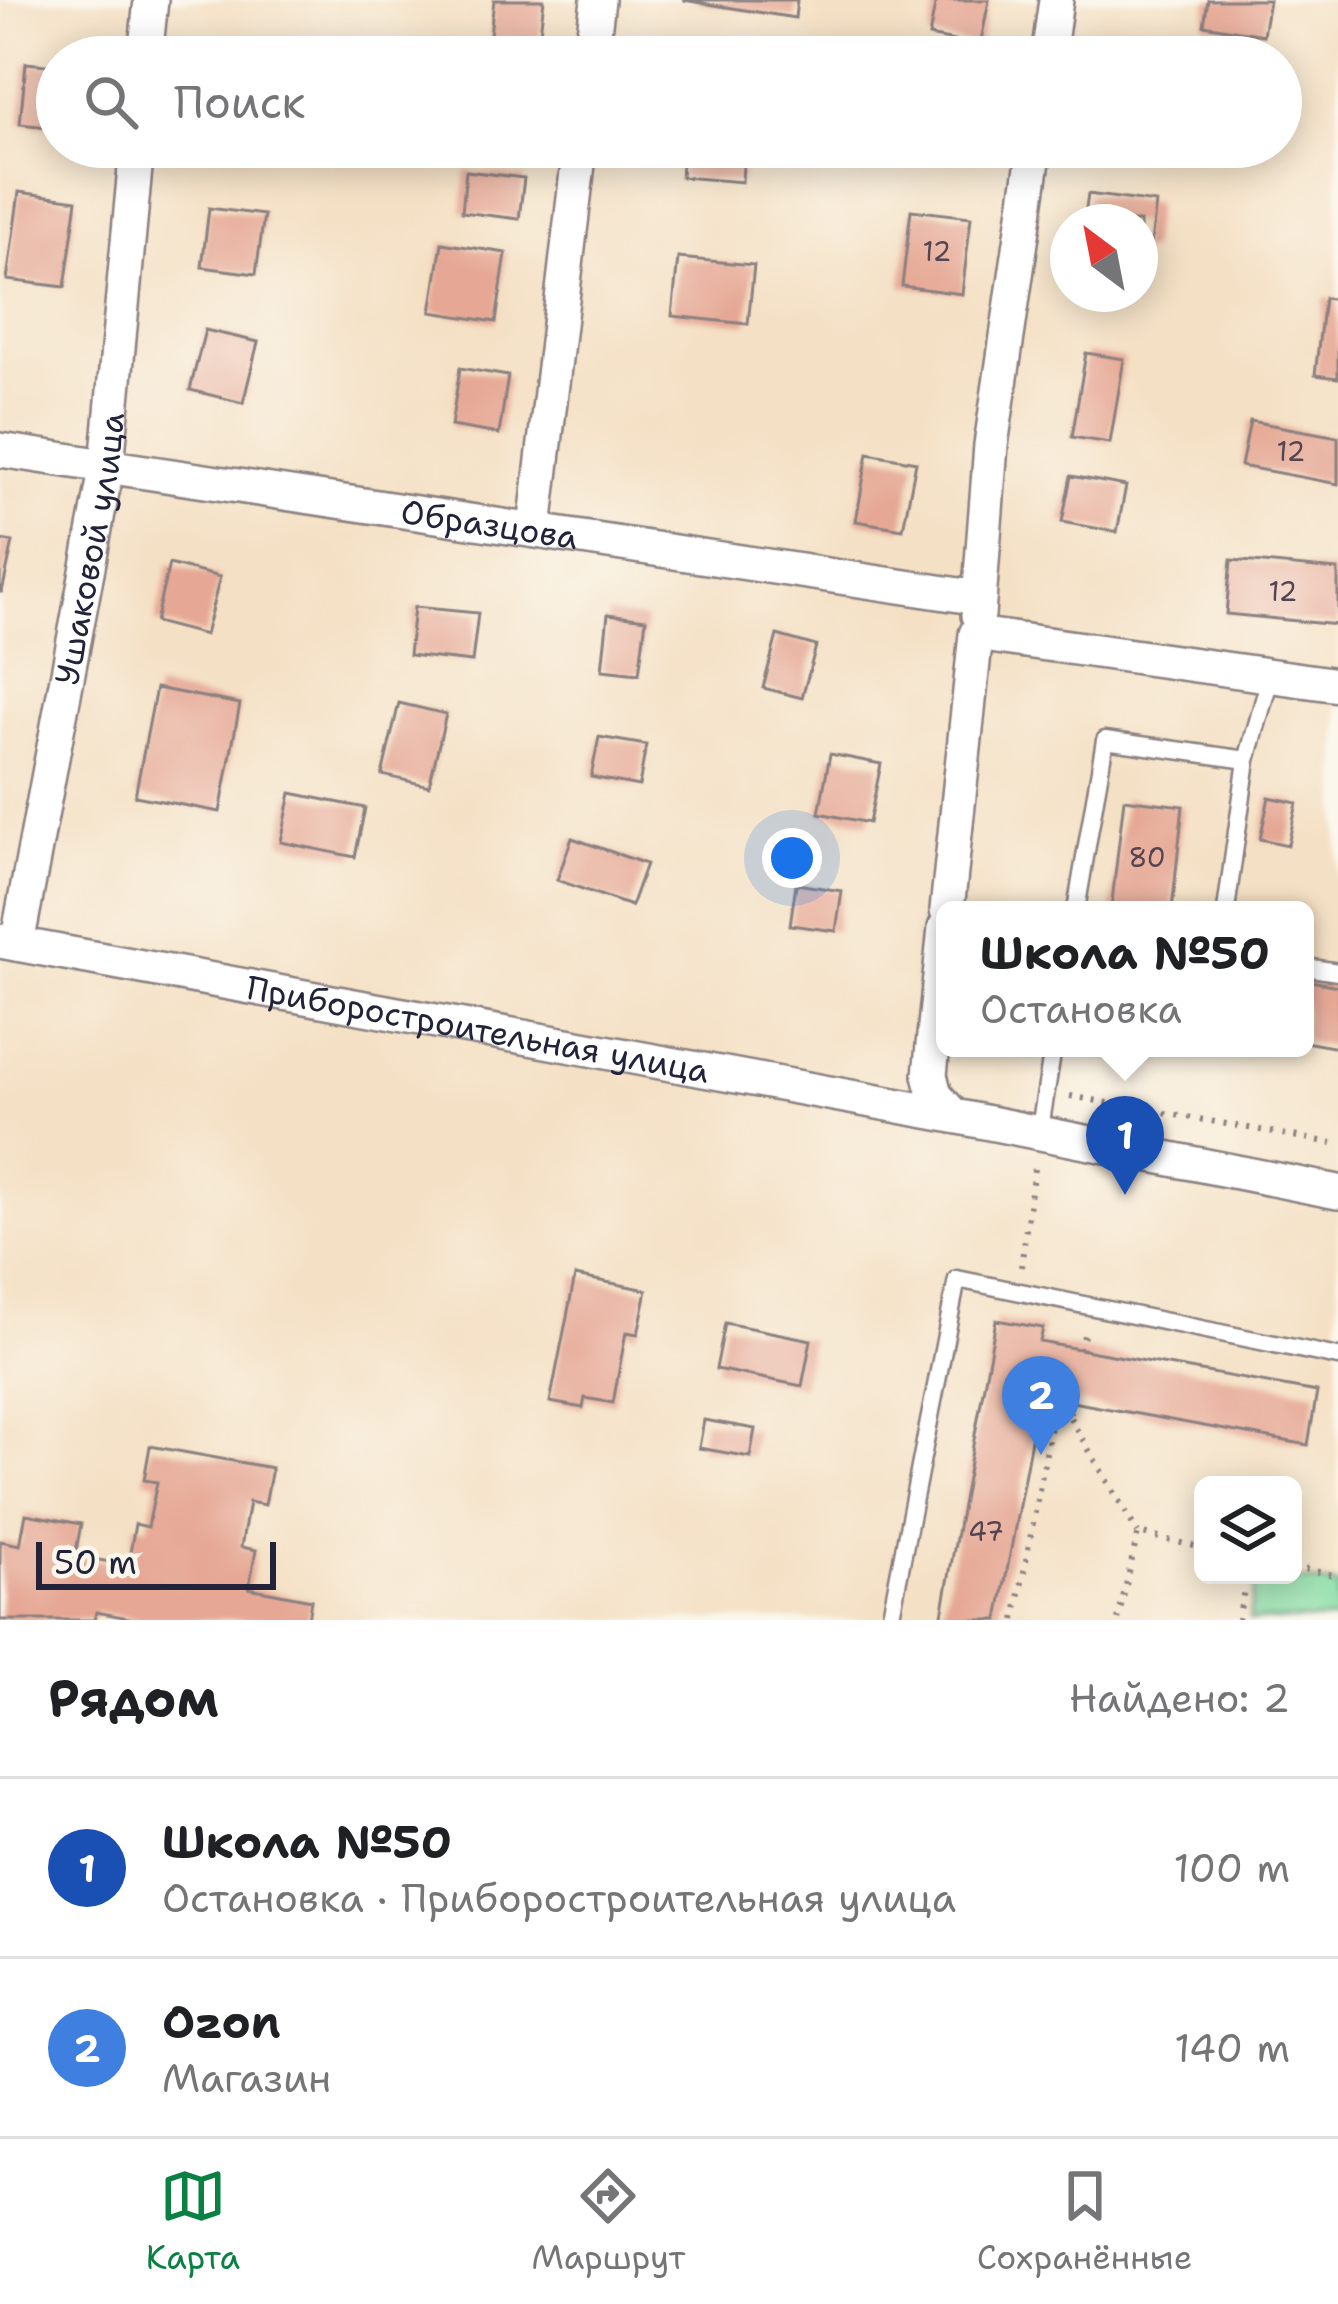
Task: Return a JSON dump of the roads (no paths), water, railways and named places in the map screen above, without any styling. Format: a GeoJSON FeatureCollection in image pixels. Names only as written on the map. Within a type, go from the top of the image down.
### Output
{"type":"FeatureCollection","features":[{"type":"Feature","properties":{"kind":"street"},"geometry":{"type":"LineString","coordinates":[[147,36],[151,0]]}},
{"type":"Feature","properties":{"kind":"street"},"geometry":{"type":"LineString","coordinates":[[594,36],[598,0]]}},
{"type":"Feature","properties":{"kind":"street"},"geometry":{"type":"LineString","coordinates":[[1051,36],[1056,0]]}},
{"type":"Feature","properties":{"kind":"street","name":"Ушаковой улица"},"geometry":{"type":"LineString","coordinates":[[9,943],[106,465],[135,168]]}},
{"type":"Feature","properties":{"kind":"street"},"geometry":{"type":"LineString","coordinates":[[536,528],[578,168]]}},
{"type":"Feature","properties":{"kind":"street"},"geometry":{"type":"LineString","coordinates":[[948,901],[991,445],[1032,168]]}},
{"type":"Feature","properties":{"kind":"street","name":"Образцова"},"geometry":{"type":"LineString","coordinates":[[0,450],[979,598]]}},
{"type":"Feature","properties":{"kind":"street"},"geometry":{"type":"LineString","coordinates":[[976,634],[1338,686]]}},
{"type":"Feature","properties":{"kind":"street","name":"Приборостроительная улица"},"geometry":{"type":"LineString","coordinates":[[9,943],[954,1116],[1338,1192]]}},
{"type":"Feature","properties":{"kind":"street"},"geometry":{"type":"LineString","coordinates":[[936,1011],[929,1075],[935,1095],[954,1116]]}},
{"type":"Feature","properties":{"kind":"lane"},"geometry":{"type":"LineString","coordinates":[[1227,901],[1247,760],[1270,678]]}},
{"type":"Feature","properties":{"kind":"lane"},"geometry":{"type":"LineString","coordinates":[[1078,901],[1105,740],[1247,760]]}},
{"type":"Feature","properties":{"kind":"lane"},"geometry":{"type":"LineString","coordinates":[[1039,1134],[1052,1057]]}},
{"type":"Feature","properties":{"kind":"lane"},"geometry":{"type":"LineString","coordinates":[[890,1620],[957,1279],[1338,1357]]}},
{"type":"Feature","properties":{"kind":"place","name":"Школа №50"},"geometry":{"type":"Point","coordinates":[1125,1195]}},
{"type":"Feature","properties":{"kind":"place","name":"Ozon"},"geometry":{"type":"Point","coordinates":[1041,1455]}}]}
